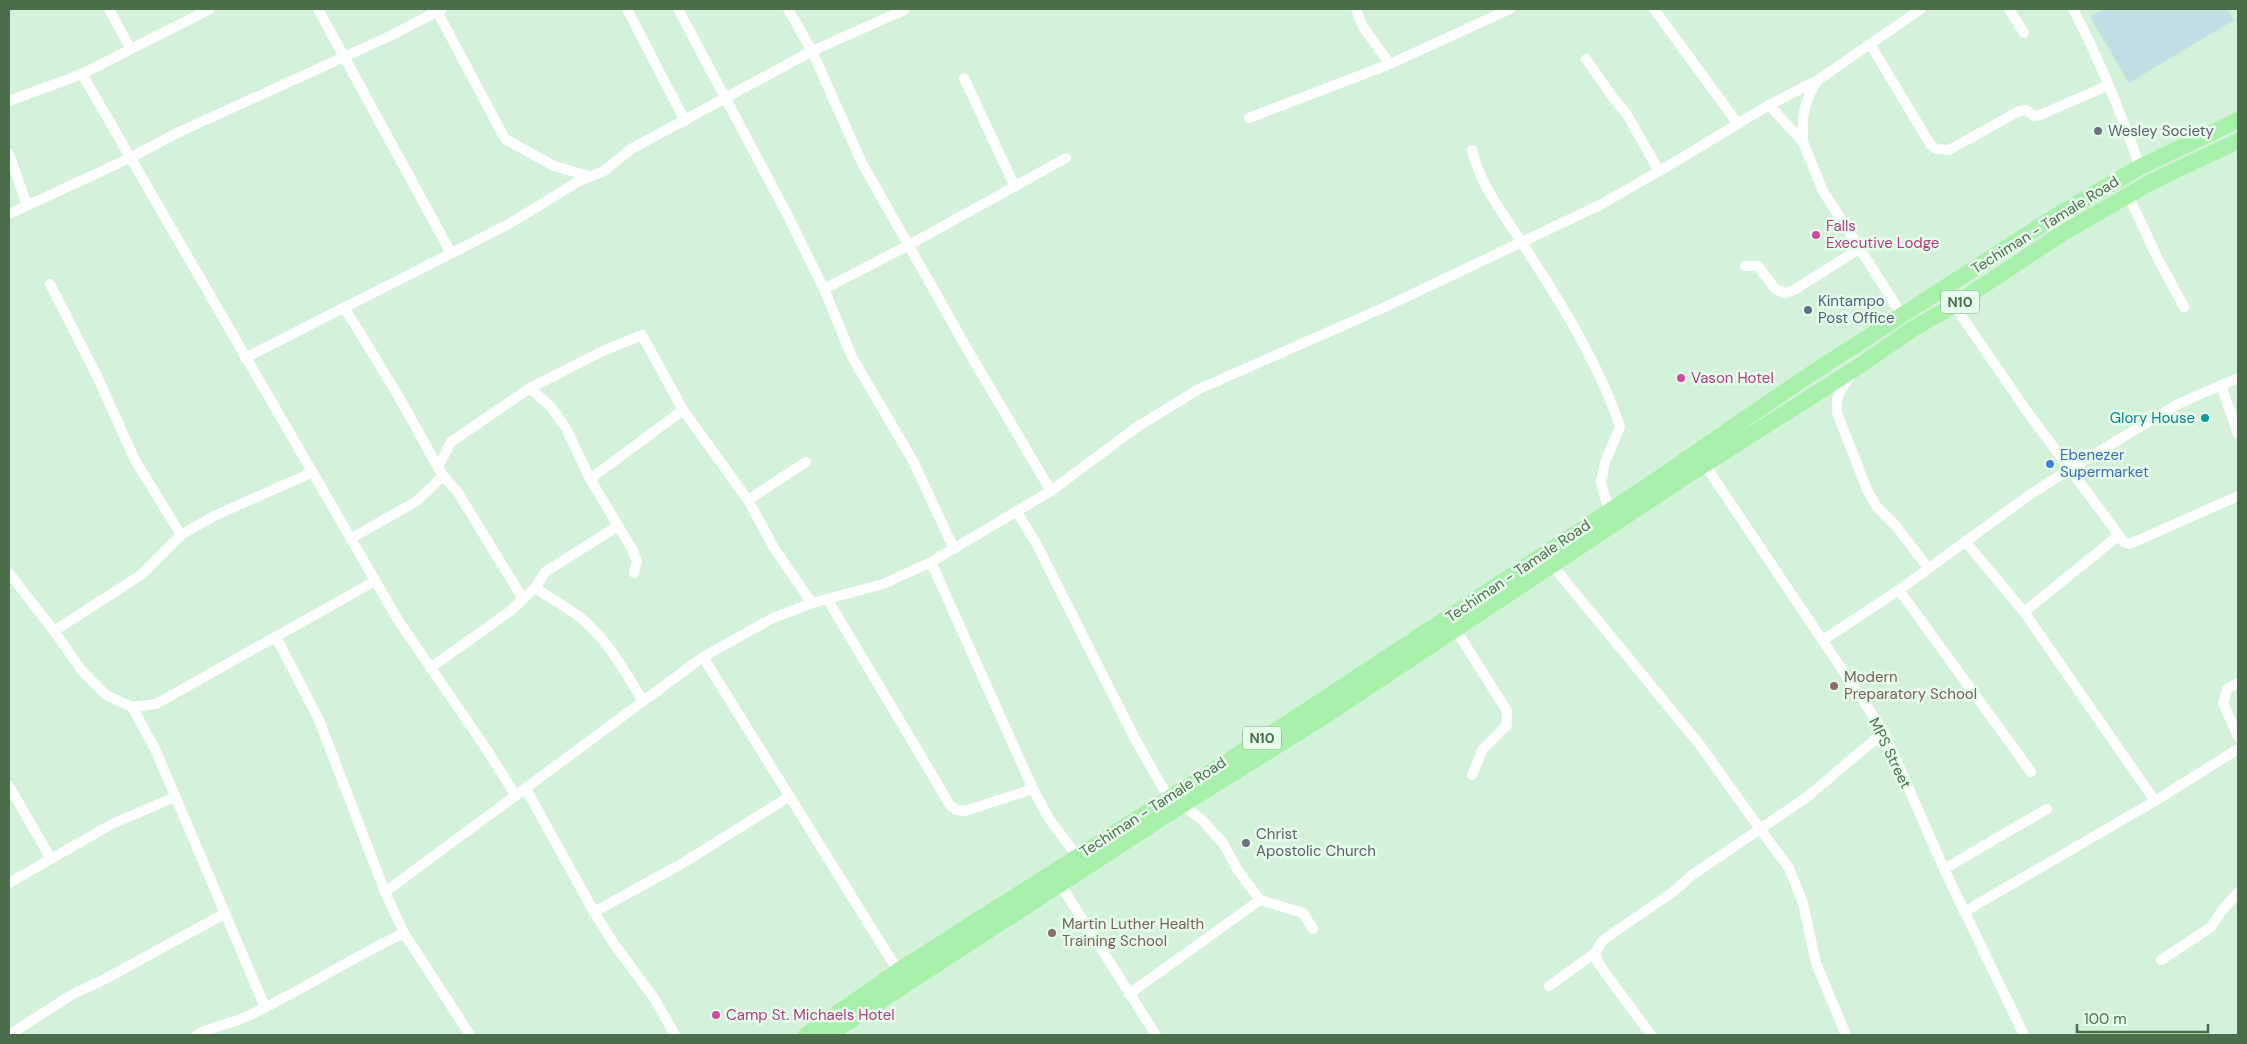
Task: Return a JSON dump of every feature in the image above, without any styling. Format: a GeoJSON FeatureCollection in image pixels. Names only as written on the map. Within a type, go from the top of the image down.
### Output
{"type":"FeatureCollection","features":[{"type":"Feature","properties":{"kind":"highway","name":"Techiman - Tamale Road"},"geometry":{"type":"LineString","coordinates":[[828,1035],[1060,884],[1286,724],[1902,315],[2051,219],[2140,167],[2238,120]]}},
{"type":"Feature","properties":{"kind":"highway","name":"Techiman - Tamale Road"},"geometry":{"type":"LineString","coordinates":[[806,1035],[898,971],[1077,856],[1317,721],[1705,465],[1861,365],[1911,330],[1954,305],[2063,233],[2128,194],[2202,156],[2238,141]]}},
{"type":"Feature","properties":{"kind":"highway"},"geometry":{"type":"LineString","coordinates":[[1902,315],[1911,330]]}},
{"type":"Feature","properties":{"kind":"street"},"geometry":{"type":"LineString","coordinates":[[109,9],[130,48]]}},
{"type":"Feature","properties":{"kind":"street"},"geometry":{"type":"LineString","coordinates":[[9,101],[82,74],[210,9]]}},
{"type":"Feature","properties":{"kind":"street"},"geometry":{"type":"LineString","coordinates":[[318,9],[451,254]]}},
{"type":"Feature","properties":{"kind":"street"},"geometry":{"type":"LineString","coordinates":[[627,9],[685,121]]}},
{"type":"Feature","properties":{"kind":"street"},"geometry":{"type":"LineString","coordinates":[[678,9],[787,214],[824,289],[852,357],[913,461],[954,549]]}},
{"type":"Feature","properties":{"kind":"street"},"geometry":{"type":"LineString","coordinates":[[788,9],[812,51],[862,163],[970,354],[1051,491]]}},
{"type":"Feature","properties":{"kind":"street"},"geometry":{"type":"LineString","coordinates":[[1356,9],[1363,27],[1390,64]]}},
{"type":"Feature","properties":{"kind":"street"},"geometry":{"type":"LineString","coordinates":[[1249,118],[1390,64],[1510,9]]}},
{"type":"Feature","properties":{"kind":"street"},"geometry":{"type":"LineString","coordinates":[[1654,9],[1738,124]]}},
{"type":"Feature","properties":{"kind":"street"},"geometry":{"type":"LineString","coordinates":[[385,892],[703,657],[773,618],[812,603],[883,584],[931,562],[1051,491],[1137,427],[1199,389],[1383,308],[1600,205],[1769,105],[1818,80],[1921,9]]}},
{"type":"Feature","properties":{"kind":"street"},"geometry":{"type":"LineString","coordinates":[[2009,9],[2024,32]]}},
{"type":"Feature","properties":{"kind":"street"},"geometry":{"type":"LineString","coordinates":[[2073,9],[2091,43],[2109,85],[2140,167]]}},
{"type":"Feature","properties":{"kind":"street"},"geometry":{"type":"LineString","coordinates":[[9,214],[130,158],[177,133],[258,98],[390,36],[439,10],[505,139],[554,166],[589,176]]}},
{"type":"Feature","properties":{"kind":"street"},"geometry":{"type":"LineString","coordinates":[[245,358],[509,224],[589,176],[604,171],[631,148],[685,121],[812,51],[904,10]]}},
{"type":"Feature","properties":{"kind":"street"},"geometry":{"type":"LineString","coordinates":[[1870,44],[1930,144],[1941,151],[1949,150],[2023,110],[2034,116],[2040,115],[2109,85]]}},
{"type":"Feature","properties":{"kind":"street"},"geometry":{"type":"LineString","coordinates":[[1586,58],[1626,112],[1659,171]]}},
{"type":"Feature","properties":{"kind":"street"},"geometry":{"type":"LineString","coordinates":[[82,74],[375,581],[430,668],[487,750],[516,796]]}},
{"type":"Feature","properties":{"kind":"street"},"geometry":{"type":"LineString","coordinates":[[964,78],[1015,187]]}},
{"type":"Feature","properties":{"kind":"street"},"geometry":{"type":"LineString","coordinates":[[1818,80],[1807,98],[1802,114],[1803,142],[1823,191],[1902,315]]}},
{"type":"Feature","properties":{"kind":"street"},"geometry":{"type":"LineString","coordinates":[[1769,105],[1803,142]]}},
{"type":"Feature","properties":{"kind":"street"},"geometry":{"type":"LineString","coordinates":[[1472,150],[1477,172],[1494,202],[1522,243],[1602,381],[1620,427],[1605,462],[1601,482],[1608,511]]}},
{"type":"Feature","properties":{"kind":"street"},"geometry":{"type":"LineString","coordinates":[[9,154],[27,205]]}},
{"type":"Feature","properties":{"kind":"street"},"geometry":{"type":"LineString","coordinates":[[824,289],[909,245],[1066,158]]}},
{"type":"Feature","properties":{"kind":"street"},"geometry":{"type":"LineString","coordinates":[[2128,194],[2158,259],[2184,307]]}},
{"type":"Feature","properties":{"kind":"street"},"geometry":{"type":"LineString","coordinates":[[1746,266],[1758,266],[1775,289],[1785,293],[1794,290],[1859,248]]}},
{"type":"Feature","properties":{"kind":"street"},"geometry":{"type":"LineString","coordinates":[[50,284],[98,376],[135,460],[180,535]]}},
{"type":"Feature","properties":{"kind":"street"},"geometry":{"type":"LineString","coordinates":[[1954,305],[2026,410],[2124,542],[2130,544],[2238,496]]}},
{"type":"Feature","properties":{"kind":"street"},"geometry":{"type":"LineString","coordinates":[[344,307],[396,392],[440,471],[457,491],[523,599]]}},
{"type":"Feature","properties":{"kind":"street"},"geometry":{"type":"LineString","coordinates":[[350,539],[417,501],[440,471],[450,442],[530,388],[603,351],[642,335],[683,410],[748,500],[774,548],[812,603]]}},
{"type":"Feature","properties":{"kind":"street"},"geometry":{"type":"LineString","coordinates":[[1861,365],[1840,389],[1836,402],[1837,413],[1868,492],[1877,507],[1896,526],[1928,568]]}},
{"type":"Feature","properties":{"kind":"street"},"geometry":{"type":"LineString","coordinates":[[1823,640],[1899,590],[2028,496],[2070,469],[2178,404],[2238,378]]}},
{"type":"Feature","properties":{"kind":"street"},"geometry":{"type":"LineString","coordinates":[[2221,385],[2238,434]]}},
{"type":"Feature","properties":{"kind":"street"},"geometry":{"type":"LineString","coordinates":[[530,388],[551,407],[566,428],[590,479],[632,549],[637,561],[634,573]]}},
{"type":"Feature","properties":{"kind":"street"},"geometry":{"type":"LineString","coordinates":[[590,479],[683,410]]}},
{"type":"Feature","properties":{"kind":"street"},"geometry":{"type":"LineString","coordinates":[[748,500],[806,462]]}},
{"type":"Feature","properties":{"kind":"street","name":"MPS Street"},"geometry":{"type":"LineString","coordinates":[[1705,465],[1884,732],[1944,870],[2024,1035]]}},
{"type":"Feature","properties":{"kind":"street"},"geometry":{"type":"LineString","coordinates":[[54,631],[141,575],[180,535],[214,516],[313,472]]}},
{"type":"Feature","properties":{"kind":"street"},"geometry":{"type":"LineString","coordinates":[[1017,512],[1036,543],[1135,739],[1175,801],[1201,819],[1223,843],[1237,869],[1260,900],[1303,913],[1313,929]]}},
{"type":"Feature","properties":{"kind":"street"},"geometry":{"type":"LineString","coordinates":[[430,668],[509,612],[535,588],[545,572],[618,526]]}},
{"type":"Feature","properties":{"kind":"street"},"geometry":{"type":"LineString","coordinates":[[2024,612],[2118,536]]}},
{"type":"Feature","properties":{"kind":"street"},"geometry":{"type":"LineString","coordinates":[[1965,541],[2024,612],[2155,801]]}},
{"type":"Feature","properties":{"kind":"street"},"geometry":{"type":"LineString","coordinates":[[931,562],[1033,789],[1050,820],[1077,856]]}},
{"type":"Feature","properties":{"kind":"street"},"geometry":{"type":"LineString","coordinates":[[1552,566],[1700,745],[1789,868],[1802,903],[1816,963],[1846,1035]]}},
{"type":"Feature","properties":{"kind":"street"},"geometry":{"type":"LineString","coordinates":[[9,574],[54,631],[82,671],[106,695],[132,707],[156,704],[375,581]]}},
{"type":"Feature","properties":{"kind":"street"},"geometry":{"type":"LineString","coordinates":[[535,588],[579,617],[596,631],[617,658],[643,702]]}},
{"type":"Feature","properties":{"kind":"street"},"geometry":{"type":"LineString","coordinates":[[1899,590],[2031,772]]}},
{"type":"Feature","properties":{"kind":"street"},"geometry":{"type":"LineString","coordinates":[[828,600],[950,805],[956,810],[965,811],[1033,789]]}},
{"type":"Feature","properties":{"kind":"street"},"geometry":{"type":"LineString","coordinates":[[1456,630],[1507,711],[1507,725],[1483,749],[1472,775]]}},
{"type":"Feature","properties":{"kind":"street"},"geometry":{"type":"LineString","coordinates":[[276,637],[319,720],[385,892],[404,933],[470,1035]]}},
{"type":"Feature","properties":{"kind":"street"},"geometry":{"type":"LineString","coordinates":[[703,657],[898,971]]}},
{"type":"Feature","properties":{"kind":"street"},"geometry":{"type":"LineString","coordinates":[[2238,683],[2227,690],[2223,703],[2238,737]]}},
{"type":"Feature","properties":{"kind":"street"},"geometry":{"type":"LineString","coordinates":[[132,707],[156,749],[224,914],[265,1007]]}},
{"type":"Feature","properties":{"kind":"street"},"geometry":{"type":"LineString","coordinates":[[1550,986],[1595,953],[1603,940],[1673,892],[1692,875],[1807,797],[1884,732]]}},
{"type":"Feature","properties":{"kind":"street"},"geometry":{"type":"LineString","coordinates":[[1964,912],[2155,801],[2238,749]]}},
{"type":"Feature","properties":{"kind":"street"},"geometry":{"type":"LineString","coordinates":[[9,786],[51,859]]}},
{"type":"Feature","properties":{"kind":"street"},"geometry":{"type":"LineString","coordinates":[[526,789],[594,912],[614,944],[654,998],[675,1035]]}},
{"type":"Feature","properties":{"kind":"street"},"geometry":{"type":"LineString","coordinates":[[594,912],[683,863],[790,796]]}},
{"type":"Feature","properties":{"kind":"street"},"geometry":{"type":"LineString","coordinates":[[9,883],[112,824],[175,797]]}},
{"type":"Feature","properties":{"kind":"street"},"geometry":{"type":"LineString","coordinates":[[1944,870],[2047,810]]}},
{"type":"Feature","properties":{"kind":"street"},"geometry":{"type":"LineString","coordinates":[[1060,884],[1156,1035]]}},
{"type":"Feature","properties":{"kind":"street"},"geometry":{"type":"LineString","coordinates":[[2161,960],[2211,927],[2238,892]]}},
{"type":"Feature","properties":{"kind":"street"},"geometry":{"type":"LineString","coordinates":[[1130,994],[1260,900]]}},
{"type":"Feature","properties":{"kind":"street"},"geometry":{"type":"LineString","coordinates":[[9,1035],[73,994],[105,979],[224,914]]}},
{"type":"Feature","properties":{"kind":"street"},"geometry":{"type":"LineString","coordinates":[[197,1035],[210,1028],[227,1025],[248,1016],[404,933]]}},
{"type":"Feature","properties":{"kind":"street"},"geometry":{"type":"LineString","coordinates":[[1595,953],[1598,963],[1650,1035]]}},
{"type":"Feature","properties":{"kind":"shaded area"},"geometry":{"type":"Polygon","coordinates":[[[9,9],[2238,9],[2238,1035],[9,1035],[9,9]]]}},
{"type":"Feature","properties":{"kind":"shaded area"},"geometry":{"type":"Polygon","coordinates":[[[2103,9],[2227,9],[2234,20],[2129,83],[2090,17],[2103,9]]]}},
{"type":"Feature","properties":{"kind":"place","name":"Wesley Society"},"geometry":{"type":"Point","coordinates":[2098,131]}},
{"type":"Feature","properties":{"kind":"place","name":"Falls Executive Lodge"},"geometry":{"type":"Point","coordinates":[1816,235]}},
{"type":"Feature","properties":{"kind":"place","name":"Kintampo Post Office"},"geometry":{"type":"Point","coordinates":[1808,310]}},
{"type":"Feature","properties":{"kind":"place","name":"Vason Hotel"},"geometry":{"type":"Point","coordinates":[1681,378]}},
{"type":"Feature","properties":{"kind":"place","name":"Glory House"},"geometry":{"type":"Point","coordinates":[2205,418]}},
{"type":"Feature","properties":{"kind":"place","name":"Ebenezer Supermarket"},"geometry":{"type":"Point","coordinates":[2050,464]}},
{"type":"Feature","properties":{"kind":"place","name":"Modern Preparatory School"},"geometry":{"type":"Point","coordinates":[1834,686]}},
{"type":"Feature","properties":{"kind":"place","name":"Christ Apostolic Church"},"geometry":{"type":"Point","coordinates":[1246,843]}},
{"type":"Feature","properties":{"kind":"place","name":"Martin Luther Health Training School"},"geometry":{"type":"Point","coordinates":[1052,933]}},
{"type":"Feature","properties":{"kind":"place","name":"Camp St. Michaels Hotel"},"geometry":{"type":"Point","coordinates":[716,1015]}}]}
